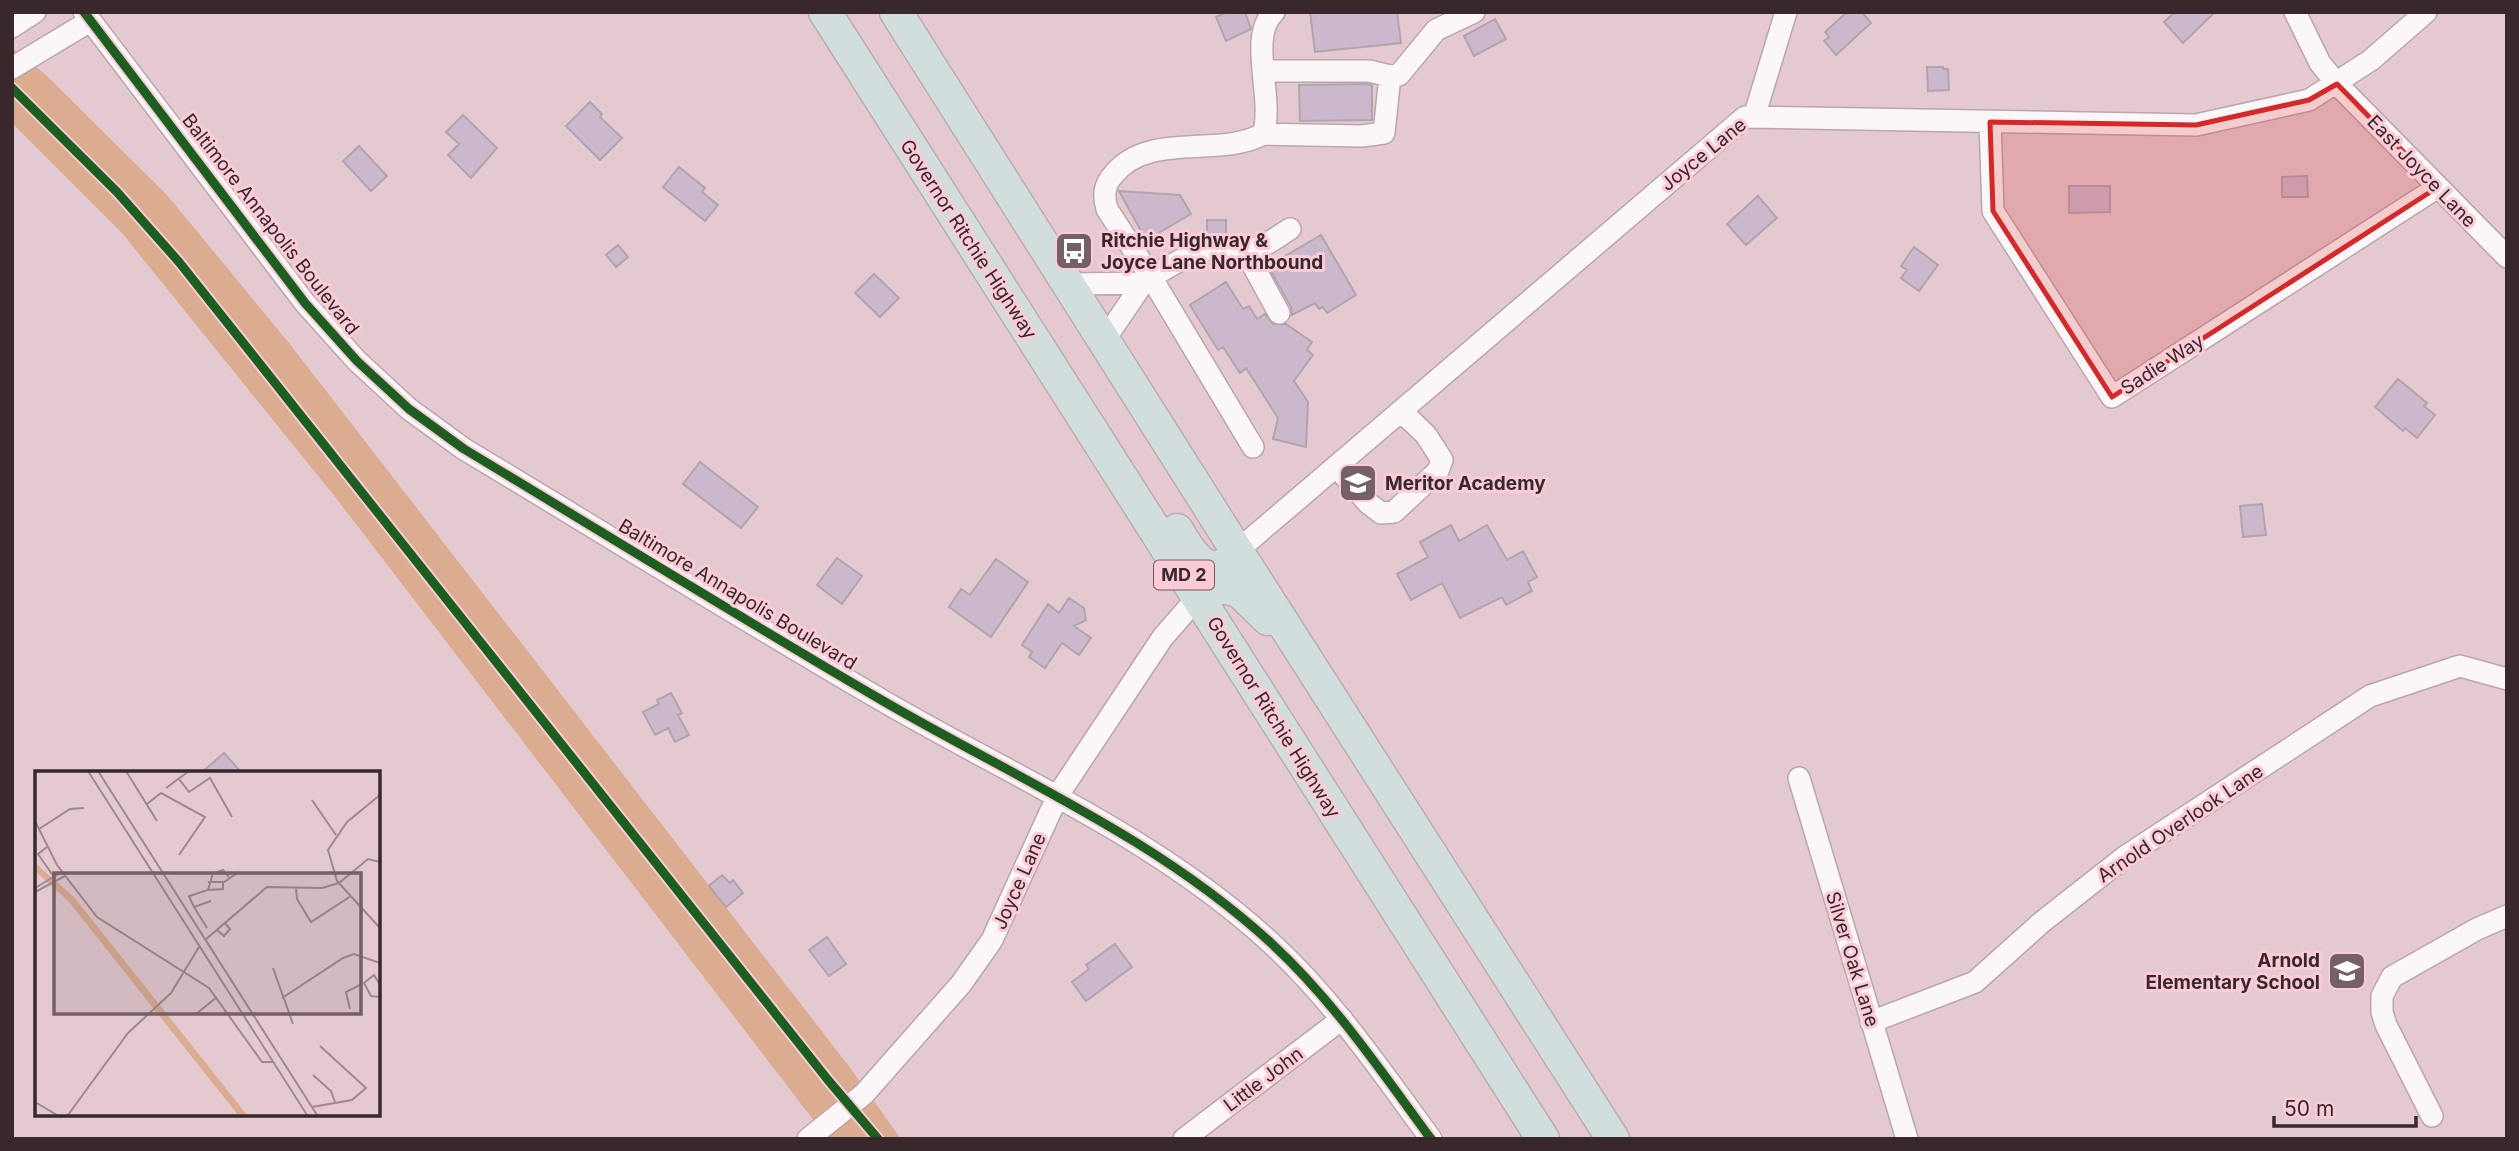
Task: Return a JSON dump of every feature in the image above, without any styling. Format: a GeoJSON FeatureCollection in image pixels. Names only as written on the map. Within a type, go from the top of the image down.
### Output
{"type":"FeatureCollection","features":[{"type":"Feature","properties":{"kind":"highway","name":"Governor Ritchie Highway"},"geometry":{"type":"LineString","coordinates":[[825,12],[1543,1139]]}},
{"type":"Feature","properties":{"kind":"highway","name":"MD 2"},"geometry":{"type":"LineString","coordinates":[[896,12],[1614,1139]]}},
{"type":"Feature","properties":{"kind":"highway"},"geometry":{"type":"LineString","coordinates":[[1100,443],[1143,482],[1197,559],[1212,567],[1225,565],[1237,551]]}},
{"type":"Feature","properties":{"kind":"highway"},"geometry":{"type":"LineString","coordinates":[[1199,597],[1223,587],[1239,591],[1306,656]]}},
{"type":"Feature","properties":{"kind":"street"},"geometry":{"type":"LineString","coordinates":[[12,27],[35,12]]}},
{"type":"Feature","properties":{"kind":"street"},"geometry":{"type":"LineString","coordinates":[[1263,134],[1268,113],[1262,40],[1265,27],[1274,12]]}},
{"type":"Feature","properties":{"kind":"street"},"geometry":{"type":"LineString","coordinates":[[1424,12],[1436,30]]}},
{"type":"Feature","properties":{"kind":"street"},"geometry":{"type":"LineString","coordinates":[[1264,71],[1369,71],[1390,76],[1399,75],[1436,30],[1474,12]]}},
{"type":"Feature","properties":{"kind":"street"},"geometry":{"type":"LineString","coordinates":[[1754,117],[1786,12]]}},
{"type":"Feature","properties":{"kind":"street","name":"East Joyce Lane"},"geometry":{"type":"LineString","coordinates":[[2295,12],[2320,63],[2337,84],[2507,257]]}},
{"type":"Feature","properties":{"kind":"street","name":"Joyce Lane"},"geometry":{"type":"LineString","coordinates":[[1237,551],[1745,117],[2196,125],[2309,100],[2371,60],[2426,12]]}},
{"type":"Feature","properties":{"kind":"street"},"geometry":{"type":"LineString","coordinates":[[12,68],[87,17]]}},
{"type":"Feature","properties":{"kind":"street","name":"Baltimore Annapolis Boulevard"},"geometry":{"type":"LineString","coordinates":[[87,17],[305,303],[357,361],[417,416],[464,449],[879,699],[1058,795],[1185,873],[1271,943],[1342,1018],[1431,1139]]}},
{"type":"Feature","properties":{"kind":"street"},"geometry":{"type":"LineString","coordinates":[[1253,447],[1147,280],[1107,209],[1105,187],[1121,166],[1139,154],[1245,141],[1263,134],[1351,136],[1384,133],[1390,76]]}},
{"type":"Feature","properties":{"kind":"street","name":"Sadie Way"},"geometry":{"type":"LineString","coordinates":[[1990,122],[1993,211],[2112,397],[2438,187]]}},
{"type":"Feature","properties":{"kind":"street"},"geometry":{"type":"LineString","coordinates":[[1105,339],[1147,280],[1180,260],[1201,251],[1264,246],[1290,229]]}},
{"type":"Feature","properties":{"kind":"street"},"geometry":{"type":"LineString","coordinates":[[1244,249],[1279,313]]}},
{"type":"Feature","properties":{"kind":"street"},"geometry":{"type":"LineString","coordinates":[[1070,284],[1147,280]]}},
{"type":"Feature","properties":{"kind":"street"},"geometry":{"type":"LineString","coordinates":[[1336,466],[1368,503],[1381,513],[1394,512],[1438,471],[1443,460],[1426,435],[1401,411]]}},
{"type":"Feature","properties":{"kind":"street","name":"Joyce Lane"},"geometry":{"type":"LineString","coordinates":[[808,1139],[864,1094],[961,984],[992,940],[1058,795],[1163,637],[1199,597]]}},
{"type":"Feature","properties":{"kind":"street","name":"Arnold Overlook Lane"},"geometry":{"type":"LineString","coordinates":[[1871,1022],[1975,982],[2042,922],[2126,856],[2370,696],[2460,666],[2507,679]]}},
{"type":"Feature","properties":{"kind":"street","name":"Silver Oak Lane"},"geometry":{"type":"LineString","coordinates":[[1799,778],[1907,1139]]}},
{"type":"Feature","properties":{"kind":"street"},"geometry":{"type":"LineString","coordinates":[[2432,1116],[2386,1025],[2382,1012],[2382,996],[2392,977],[2477,929],[2507,916]]}},
{"type":"Feature","properties":{"kind":"street","name":"Little John"},"geometry":{"type":"LineString","coordinates":[[1184,1139],[1342,1018]]}},
{"type":"Feature","properties":{"kind":"highlighted area"},"geometry":{"type":"Polygon","coordinates":[[[2337,84],[2438,187],[2112,397],[1993,211],[1990,122],[2196,125],[2309,100],[2337,84]]]}},
{"type":"Feature","properties":{"kind":"shaded area"},"geometry":{"type":"Polygon","coordinates":[[[12,48],[46,75],[167,195],[289,343],[848,1065],[901,1139],[828,1139],[336,498],[122,233],[12,123],[12,48]]]}},
{"type":"Feature","properties":{"kind":"building"},"geometry":{"type":"Polygon","coordinates":[[[1227,12],[1245,12],[1251,29],[1226,41],[1216,17],[1227,12]]]}},
{"type":"Feature","properties":{"kind":"building"},"geometry":{"type":"Polygon","coordinates":[[[1310,12],[1397,12],[1401,43],[1315,52],[1310,12]]]}},
{"type":"Feature","properties":{"kind":"building"},"geometry":{"type":"Polygon","coordinates":[[[1847,12],[1862,12],[1871,23],[1836,55],[1824,41],[1829,37],[1825,32],[1847,12]]]}},
{"type":"Feature","properties":{"kind":"building"},"geometry":{"type":"Polygon","coordinates":[[[2175,12],[2215,12],[2183,43],[2164,22],[2175,12]]]}},
{"type":"Feature","properties":{"kind":"building"},"geometry":{"type":"Polygon","coordinates":[[[1495,19],[1506,39],[1474,56],[1464,36],[1495,19]]]}},
{"type":"Feature","properties":{"kind":"building"},"geometry":{"type":"Polygon","coordinates":[[[1927,67],[1948,69],[1949,90],[1928,91],[1927,67]]]}},
{"type":"Feature","properties":{"kind":"building"},"geometry":{"type":"Polygon","coordinates":[[[1299,85],[1372,85],[1372,120],[1300,121],[1299,85]]]}},
{"type":"Feature","properties":{"kind":"building"},"geometry":{"type":"Polygon","coordinates":[[[590,102],[602,114],[600,117],[622,138],[600,160],[566,126],[590,102]]]}},
{"type":"Feature","properties":{"kind":"building"},"geometry":{"type":"Polygon","coordinates":[[[463,115],[497,148],[471,178],[448,155],[459,144],[446,132],[463,115]]]}},
{"type":"Feature","properties":{"kind":"building"},"geometry":{"type":"Polygon","coordinates":[[[359,146],[387,176],[371,191],[343,161],[359,146]]]}},
{"type":"Feature","properties":{"kind":"building"},"geometry":{"type":"Polygon","coordinates":[[[679,167],[705,188],[702,192],[718,205],[705,221],[663,187],[679,167]]]}},
{"type":"Feature","properties":{"kind":"building"},"geometry":{"type":"Polygon","coordinates":[[[2307,176],[2308,197],[2282,197],[2282,177],[2307,176]]]}},
{"type":"Feature","properties":{"kind":"building"},"geometry":{"type":"Polygon","coordinates":[[[2069,186],[2110,186],[2110,212],[2069,213],[2069,186]]]}},
{"type":"Feature","properties":{"kind":"building"},"geometry":{"type":"Polygon","coordinates":[[[1119,191],[1180,195],[1191,214],[1146,240],[1119,191]]]}},
{"type":"Feature","properties":{"kind":"building"},"geometry":{"type":"Polygon","coordinates":[[[1758,196],[1777,218],[1746,245],[1727,224],[1758,196]]]}},
{"type":"Feature","properties":{"kind":"building"},"geometry":{"type":"Polygon","coordinates":[[[1207,220],[1226,220],[1226,236],[1207,236],[1207,220]]]}},
{"type":"Feature","properties":{"kind":"building"},"geometry":{"type":"Polygon","coordinates":[[[1321,235],[1356,295],[1327,313],[1315,303],[1292,315],[1291,307],[1268,266],[1321,235]]]}},
{"type":"Feature","properties":{"kind":"building"},"geometry":{"type":"Polygon","coordinates":[[[618,245],[628,257],[616,267],[606,255],[618,245]]]}},
{"type":"Feature","properties":{"kind":"building"},"geometry":{"type":"Polygon","coordinates":[[[1914,247],[1938,265],[1919,291],[1901,278],[1907,270],[1901,266],[1914,247]]]}},
{"type":"Feature","properties":{"kind":"building"},"geometry":{"type":"Polygon","coordinates":[[[874,274],[899,298],[880,317],[855,293],[874,274]]]}},
{"type":"Feature","properties":{"kind":"building"},"geometry":{"type":"Polygon","coordinates":[[[1226,282],[1243,309],[1249,306],[1257,319],[1265,314],[1273,324],[1286,324],[1312,342],[1307,350],[1313,355],[1294,381],[1308,402],[1306,447],[1273,439],[1278,418],[1246,368],[1240,373],[1223,347],[1218,350],[1190,305],[1226,282]]]}},
{"type":"Feature","properties":{"kind":"building"},"geometry":{"type":"Polygon","coordinates":[[[2398,379],[2427,403],[2424,406],[2435,415],[2417,438],[2405,428],[2403,431],[2375,407],[2398,379]]]}},
{"type":"Feature","properties":{"kind":"building"},"geometry":{"type":"Polygon","coordinates":[[[700,462],[758,507],[741,528],[683,484],[700,462]]]}},
{"type":"Feature","properties":{"kind":"building"},"geometry":{"type":"Polygon","coordinates":[[[2262,504],[2266,535],[2243,537],[2240,506],[2262,504]]]}},
{"type":"Feature","properties":{"kind":"building"},"geometry":{"type":"Polygon","coordinates":[[[1451,525],[1459,541],[1487,525],[1507,560],[1523,551],[1537,577],[1528,582],[1532,591],[1506,605],[1502,597],[1460,618],[1442,583],[1411,600],[1397,574],[1428,557],[1420,542],[1451,525]]]}},
{"type":"Feature","properties":{"kind":"building"},"geometry":{"type":"Polygon","coordinates":[[[837,558],[862,576],[842,604],[817,585],[837,558]]]}},
{"type":"Feature","properties":{"kind":"building"},"geometry":{"type":"Polygon","coordinates":[[[996,559],[1028,582],[991,637],[949,607],[961,589],[970,595],[996,559]]]}},
{"type":"Feature","properties":{"kind":"building"},"geometry":{"type":"Polygon","coordinates":[[[1069,598],[1084,608],[1086,620],[1074,626],[1091,638],[1079,655],[1062,643],[1045,668],[1029,657],[1032,652],[1022,645],[1048,604],[1059,613],[1069,598]]]}},
{"type":"Feature","properties":{"kind":"building"},"geometry":{"type":"Polygon","coordinates":[[[671,693],[682,713],[678,715],[689,735],[675,742],[668,728],[655,735],[643,712],[659,704],[657,700],[671,693]]]}},
{"type":"Feature","properties":{"kind":"building"},"geometry":{"type":"Polygon","coordinates":[[[224,753],[240,771],[203,771],[224,753]]]}},
{"type":"Feature","properties":{"kind":"building"},"geometry":{"type":"Polygon","coordinates":[[[722,875],[730,883],[733,880],[743,893],[726,907],[709,886],[722,875]]]}},
{"type":"Feature","properties":{"kind":"building"},"geometry":{"type":"Polygon","coordinates":[[[827,937],[846,964],[829,976],[809,950],[827,937]]]}},
{"type":"Feature","properties":{"kind":"building"},"geometry":{"type":"Polygon","coordinates":[[[1115,944],[1132,967],[1086,1001],[1072,982],[1089,969],[1086,965],[1115,944]]]}},
{"type":"Feature","properties":{"kind":"cycle path"},"geometry":{"type":"LineString","coordinates":[[84,12],[305,303],[357,361],[409,409],[464,449],[774,637],[928,727],[1081,810],[1180,871],[1227,905],[1294,965],[1356,1037],[1431,1139]]}},
{"type":"Feature","properties":{"kind":"cycle path"},"geometry":{"type":"LineString","coordinates":[[12,88],[117,192],[179,262],[828,1080],[878,1139]]}},
{"type":"Feature","properties":{"kind":"place","name":"Ritchie Highway & Joyce Lane Northbound"},"geometry":{"type":"Point","coordinates":[1074,251]}},
{"type":"Feature","properties":{"kind":"place","name":"Meritor Academy"},"geometry":{"type":"Point","coordinates":[1358,483]}},
{"type":"Feature","properties":{"kind":"place","name":"Arnold Elementary School"},"geometry":{"type":"Point","coordinates":[2347,971]}}]}
